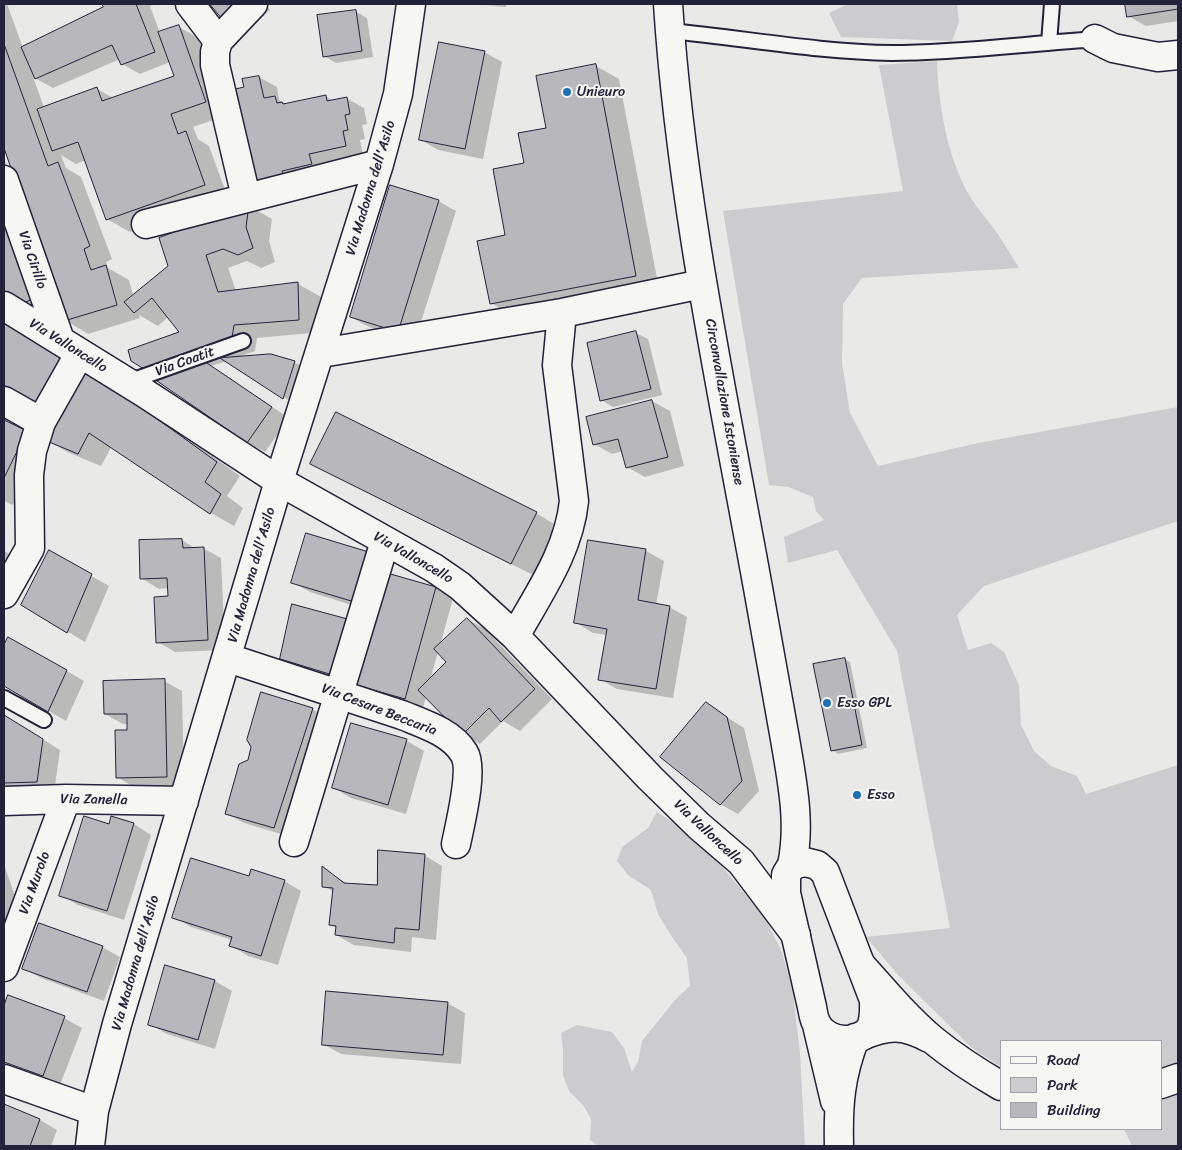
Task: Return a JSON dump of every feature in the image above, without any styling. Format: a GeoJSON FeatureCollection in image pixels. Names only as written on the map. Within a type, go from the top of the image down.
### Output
{"type":"FeatureCollection","features":[{"type":"Feature","properties":{"kind":"street"},"geometry":{"type":"LineString","coordinates":[[190,4],[218,41]]}},
{"type":"Feature","properties":{"kind":"street"},"geometry":{"type":"LineString","coordinates":[[246,198],[214,65],[218,41],[253,4]]}},
{"type":"Feature","properties":{"kind":"street","name":"Via Madonna dell'Asilo"},"geometry":{"type":"LineString","coordinates":[[90,1146],[94,1111],[117,1024],[228,658],[279,481],[321,353],[379,164],[398,94],[411,4]]}},
{"type":"Feature","properties":{"kind":"street","name":"Circonvallazione Istoniense"},"geometry":{"type":"LineString","coordinates":[[668,4],[677,114],[702,284],[778,699],[794,798],[795,842],[792,865],[786,875],[786,893],[838,1114]]}},
{"type":"Feature","properties":{"kind":"street"},"geometry":{"type":"LineString","coordinates":[[1099,39],[1113,48],[1158,57],[1178,55]]}},
{"type":"Feature","properties":{"kind":"street"},"geometry":{"type":"LineString","coordinates":[[146,224],[379,164]]}},
{"type":"Feature","properties":{"kind":"street","name":"Via Cirillo"},"geometry":{"type":"LineString","coordinates":[[4,180],[70,347]]}},
{"type":"Feature","properties":{"kind":"street"},"geometry":{"type":"LineString","coordinates":[[321,353],[562,313],[702,284]]}},
{"type":"Feature","properties":{"kind":"street","name":"Via Valloncello"},"geometry":{"type":"LineString","coordinates":[[4,306],[279,481],[434,568],[460,586],[515,636],[650,778],[699,826],[741,862],[796,935]]}},
{"type":"Feature","properties":{"kind":"street"},"geometry":{"type":"LineString","coordinates":[[515,636],[553,569],[567,538],[572,518],[574,501],[557,365],[562,313]]}},
{"type":"Feature","properties":{"kind":"street"},"geometry":{"type":"LineString","coordinates":[[4,594],[30,548],[29,476],[32,451],[70,347]]}},
{"type":"Feature","properties":{"kind":"street"},"geometry":{"type":"LineString","coordinates":[[4,401],[41,422]]}},
{"type":"Feature","properties":{"kind":"street"},"geometry":{"type":"LineString","coordinates":[[294,842],[385,541]]}},
{"type":"Feature","properties":{"kind":"street","name":"Via Cesare Beccaria"},"geometry":{"type":"LineString","coordinates":[[228,658],[338,693],[427,725],[449,737],[465,754],[469,770],[456,844]]}},
{"type":"Feature","properties":{"kind":"street","name":"Circonvallazione Istoniense"},"geometry":{"type":"LineString","coordinates":[[794,798],[806,831],[825,872],[874,1000],[874,1017],[870,1029],[858,1037],[842,1077],[838,1114],[839,1146]]}},
{"type":"Feature","properties":{"kind":"street","name":"Via Zanella"},"geometry":{"type":"LineString","coordinates":[[4,801],[66,799],[184,801]]}},
{"type":"Feature","properties":{"kind":"street","name":"Via Murolo"},"geometry":{"type":"LineString","coordinates":[[4,966],[66,799]]}},
{"type":"Feature","properties":{"kind":"street"},"geometry":{"type":"LineString","coordinates":[[792,865],[805,862],[817,865],[825,872]]}},
{"type":"Feature","properties":{"kind":"street"},"geometry":{"type":"LineString","coordinates":[[860,964],[891,999],[932,1040],[971,1069],[1000,1085]]}},
{"type":"Feature","properties":{"kind":"street"},"geometry":{"type":"LineString","coordinates":[[817,1025],[825,1034],[838,1039],[851,1040],[880,1029],[894,1027],[910,1029],[932,1040]]}},
{"type":"Feature","properties":{"kind":"street"},"geometry":{"type":"LineString","coordinates":[[4,1078],[94,1111]]}},
{"type":"Feature","properties":{"kind":"street"},"geometry":{"type":"LineString","coordinates":[[1162,1084],[1178,1078]]}},
{"type":"Feature","properties":{"kind":"lane"},"geometry":{"type":"LineString","coordinates":[[1050,44],[1052,4]]}},
{"type":"Feature","properties":{"kind":"lane"},"geometry":{"type":"LineString","coordinates":[[670,31],[814,48],[892,52],[1050,44],[1099,39]]}},
{"type":"Feature","properties":{"kind":"lane","name":"Via Coatit"},"geometry":{"type":"LineString","coordinates":[[127,383],[243,341]]}},
{"type":"Feature","properties":{"kind":"lane"},"geometry":{"type":"LineString","coordinates":[[4,698],[44,720]]}},
{"type":"Feature","properties":{"kind":"green space"},"geometry":{"type":"Polygon","coordinates":[[[848,4],[957,4],[959,22],[952,41],[841,37],[829,13],[848,4]]]}},
{"type":"Feature","properties":{"kind":"green space"},"geometry":{"type":"Polygon","coordinates":[[[937,61],[942,113],[950,150],[956,167],[971,198],[999,236],[1019,268],[862,278],[843,304],[842,363],[850,413],[878,466],[978,443],[1178,407],[1178,521],[984,586],[957,615],[968,650],[991,643],[1004,652],[1019,685],[1021,725],[1034,751],[1051,766],[1077,776],[1086,794],[1178,765],[1178,1065],[1162,1071],[1162,1040],[1000,1040],[1000,1066],[998,1065],[972,1048],[899,976],[866,937],[950,928],[897,651],[837,550],[788,563],[784,537],[824,520],[816,511],[813,497],[788,487],[769,485],[723,211],[903,191],[879,65],[937,61]]]}},
{"type":"Feature","properties":{"kind":"green space"},"geometry":{"type":"Polygon","coordinates":[[[657,812],[700,840],[765,918],[782,952],[793,994],[800,1053],[805,1146],[598,1146],[590,1140],[591,1119],[583,1105],[569,1091],[563,1075],[561,1033],[577,1025],[612,1032],[624,1048],[632,1072],[638,1062],[642,1041],[675,1000],[690,986],[687,958],[658,914],[651,890],[628,875],[617,861],[622,847],[648,828],[657,812]]]}},
{"type":"Feature","properties":{"kind":"green space"},"geometry":{"type":"Polygon","coordinates":[[[1178,1087],[1178,1146],[1132,1146],[1124,1130],[1162,1130],[1162,1093],[1178,1087]]]}},
{"type":"Feature","properties":{"kind":"building"},"geometry":{"type":"Polygon","coordinates":[[[102,4],[136,4],[155,52],[121,65],[112,45],[35,79],[21,47],[103,7],[102,4]]]}},
{"type":"Feature","properties":{"kind":"building"},"geometry":{"type":"Polygon","coordinates":[[[210,4],[238,4],[221,17],[210,4]]]}},
{"type":"Feature","properties":{"kind":"building"},"geometry":{"type":"Polygon","coordinates":[[[1125,4],[1178,4],[1178,9],[1127,17],[1125,4]]]}},
{"type":"Feature","properties":{"kind":"building"},"geometry":{"type":"Polygon","coordinates":[[[356,10],[362,51],[323,57],[317,15],[356,10]]]}},
{"type":"Feature","properties":{"kind":"building"},"geometry":{"type":"Polygon","coordinates":[[[179,25],[206,102],[171,114],[178,134],[186,131],[205,185],[106,220],[78,142],[52,151],[37,109],[97,87],[102,101],[174,76],[158,32],[179,25]]]}},
{"type":"Feature","properties":{"kind":"building"},"geometry":{"type":"Polygon","coordinates":[[[439,42],[485,51],[465,149],[419,140],[439,42]]]}},
{"type":"Feature","properties":{"kind":"building"},"geometry":{"type":"Polygon","coordinates":[[[4,44],[48,166],[58,162],[90,246],[84,249],[91,270],[106,265],[117,305],[64,321],[4,148],[4,44]]]}},
{"type":"Feature","properties":{"kind":"building"},"geometry":{"type":"Polygon","coordinates":[[[596,64],[636,276],[490,304],[477,241],[505,235],[493,169],[524,163],[518,133],[546,128],[536,76],[596,64]]]}},
{"type":"Feature","properties":{"kind":"building"},"geometry":{"type":"Polygon","coordinates":[[[259,76],[264,98],[275,96],[277,103],[282,102],[283,104],[326,95],[327,101],[347,97],[350,114],[345,115],[348,130],[343,131],[346,146],[309,154],[312,164],[282,171],[283,175],[252,182],[227,91],[244,87],[242,79],[259,76]]]}},
{"type":"Feature","properties":{"kind":"building"},"geometry":{"type":"Polygon","coordinates":[[[390,185],[439,200],[398,332],[350,317],[390,185]]]}},
{"type":"Feature","properties":{"kind":"building"},"geometry":{"type":"Polygon","coordinates":[[[249,205],[246,227],[253,248],[238,255],[223,249],[206,255],[218,292],[298,282],[299,320],[234,325],[232,338],[144,369],[131,361],[128,350],[179,332],[152,298],[134,313],[124,302],[168,266],[159,238],[249,205]]]}},
{"type":"Feature","properties":{"kind":"building"},"geometry":{"type":"Polygon","coordinates":[[[4,208],[35,298],[21,304],[4,293],[4,208]]]}},
{"type":"Feature","properties":{"kind":"building"},"geometry":{"type":"Polygon","coordinates":[[[4,321],[63,359],[39,410],[4,389],[4,321]]]}},
{"type":"Feature","properties":{"kind":"building"},"geometry":{"type":"Polygon","coordinates":[[[636,331],[651,389],[600,401],[587,343],[636,331]]]}},
{"type":"Feature","properties":{"kind":"building"},"geometry":{"type":"Polygon","coordinates":[[[271,354],[295,361],[283,399],[220,358],[271,354]]]}},
{"type":"Feature","properties":{"kind":"building"},"geometry":{"type":"Polygon","coordinates":[[[201,359],[272,407],[247,443],[157,381],[201,359]]]}},
{"type":"Feature","properties":{"kind":"building"},"geometry":{"type":"Polygon","coordinates":[[[81,364],[217,462],[205,482],[221,494],[210,514],[89,433],[78,454],[42,439],[81,364]]]}},
{"type":"Feature","properties":{"kind":"building"},"geometry":{"type":"Polygon","coordinates":[[[652,400],[668,457],[626,468],[618,439],[593,445],[586,417],[652,400]]]}},
{"type":"Feature","properties":{"kind":"building"},"geometry":{"type":"Polygon","coordinates":[[[336,412],[537,512],[511,564],[310,464],[336,412]]]}},
{"type":"Feature","properties":{"kind":"building"},"geometry":{"type":"Polygon","coordinates":[[[4,420],[27,431],[4,478],[4,420]]]}},
{"type":"Feature","properties":{"kind":"building"},"geometry":{"type":"Polygon","coordinates":[[[306,533],[372,553],[358,603],[291,583],[306,533]]]}},
{"type":"Feature","properties":{"kind":"building"},"geometry":{"type":"Polygon","coordinates":[[[182,539],[183,548],[204,547],[208,640],[156,643],[154,597],[168,596],[167,578],[140,579],[139,540],[182,539]]]}},
{"type":"Feature","properties":{"kind":"building"},"geometry":{"type":"Polygon","coordinates":[[[588,540],[646,549],[638,600],[670,606],[656,689],[598,680],[607,629],[574,623],[588,540]]]}},
{"type":"Feature","properties":{"kind":"building"},"geometry":{"type":"Polygon","coordinates":[[[49,550],[92,574],[67,633],[21,605],[49,550]]]}},
{"type":"Feature","properties":{"kind":"building"},"geometry":{"type":"Polygon","coordinates":[[[387,573],[436,587],[405,699],[356,685],[387,573]]]}},
{"type":"Feature","properties":{"kind":"building"},"geometry":{"type":"Polygon","coordinates":[[[292,604],[355,621],[336,676],[280,659],[292,604]]]}},
{"type":"Feature","properties":{"kind":"building"},"geometry":{"type":"Polygon","coordinates":[[[467,618],[535,689],[501,722],[489,708],[462,735],[418,690],[446,662],[434,649],[467,618]]]}},
{"type":"Feature","properties":{"kind":"building"},"geometry":{"type":"Polygon","coordinates":[[[8,637],[67,670],[48,712],[4,686],[4,645],[8,637]]]}},
{"type":"Feature","properties":{"kind":"building"},"geometry":{"type":"Polygon","coordinates":[[[845,658],[862,745],[831,751],[813,664],[845,658]]]}},
{"type":"Feature","properties":{"kind":"building"},"geometry":{"type":"Polygon","coordinates":[[[165,679],[167,777],[116,778],[115,730],[127,730],[127,714],[104,714],[103,681],[165,679]]]}},
{"type":"Feature","properties":{"kind":"building"},"geometry":{"type":"Polygon","coordinates":[[[261,692],[313,708],[274,828],[225,814],[239,764],[248,760],[251,747],[247,740],[261,692]]]}},
{"type":"Feature","properties":{"kind":"building"},"geometry":{"type":"Polygon","coordinates":[[[706,702],[727,717],[742,781],[720,805],[660,757],[706,702]]]}},
{"type":"Feature","properties":{"kind":"building"},"geometry":{"type":"Polygon","coordinates":[[[4,715],[43,739],[37,782],[4,783],[4,715]]]}},
{"type":"Feature","properties":{"kind":"building"},"geometry":{"type":"Polygon","coordinates":[[[351,723],[407,739],[388,805],[332,788],[351,723]]]}},
{"type":"Feature","properties":{"kind":"building"},"geometry":{"type":"Polygon","coordinates":[[[84,816],[109,824],[111,816],[134,823],[107,911],[59,896],[84,816]]]}},
{"type":"Feature","properties":{"kind":"building"},"geometry":{"type":"Polygon","coordinates":[[[378,850],[425,854],[419,930],[395,928],[394,943],[335,935],[336,926],[329,925],[333,888],[322,887],[322,866],[344,883],[377,885],[378,850]]]}},
{"type":"Feature","properties":{"kind":"building"},"geometry":{"type":"Polygon","coordinates":[[[191,858],[249,876],[251,869],[285,880],[261,956],[229,946],[232,937],[172,918],[191,858]]]}},
{"type":"Feature","properties":{"kind":"building"},"geometry":{"type":"Polygon","coordinates":[[[39,923],[103,946],[87,992],[22,969],[39,923]]]}},
{"type":"Feature","properties":{"kind":"building"},"geometry":{"type":"Polygon","coordinates":[[[165,965],[215,980],[198,1040],[148,1025],[165,965]]]}},
{"type":"Feature","properties":{"kind":"building"},"geometry":{"type":"Polygon","coordinates":[[[326,991],[448,1002],[443,1055],[322,1045],[326,991]]]}},
{"type":"Feature","properties":{"kind":"building"},"geometry":{"type":"Polygon","coordinates":[[[8,995],[65,1016],[43,1076],[4,1062],[4,1006],[8,995]]]}},
{"type":"Feature","properties":{"kind":"building"},"geometry":{"type":"Polygon","coordinates":[[[4,1104],[40,1119],[30,1146],[4,1146],[4,1104]]]}},
{"type":"Feature","properties":{"kind":"place","name":"Unieuro"},"geometry":{"type":"Point","coordinates":[567,92]}},
{"type":"Feature","properties":{"kind":"place","name":"Esso GPL"},"geometry":{"type":"Point","coordinates":[827,703]}},
{"type":"Feature","properties":{"kind":"place","name":"Esso"},"geometry":{"type":"Point","coordinates":[857,795]}}]}
